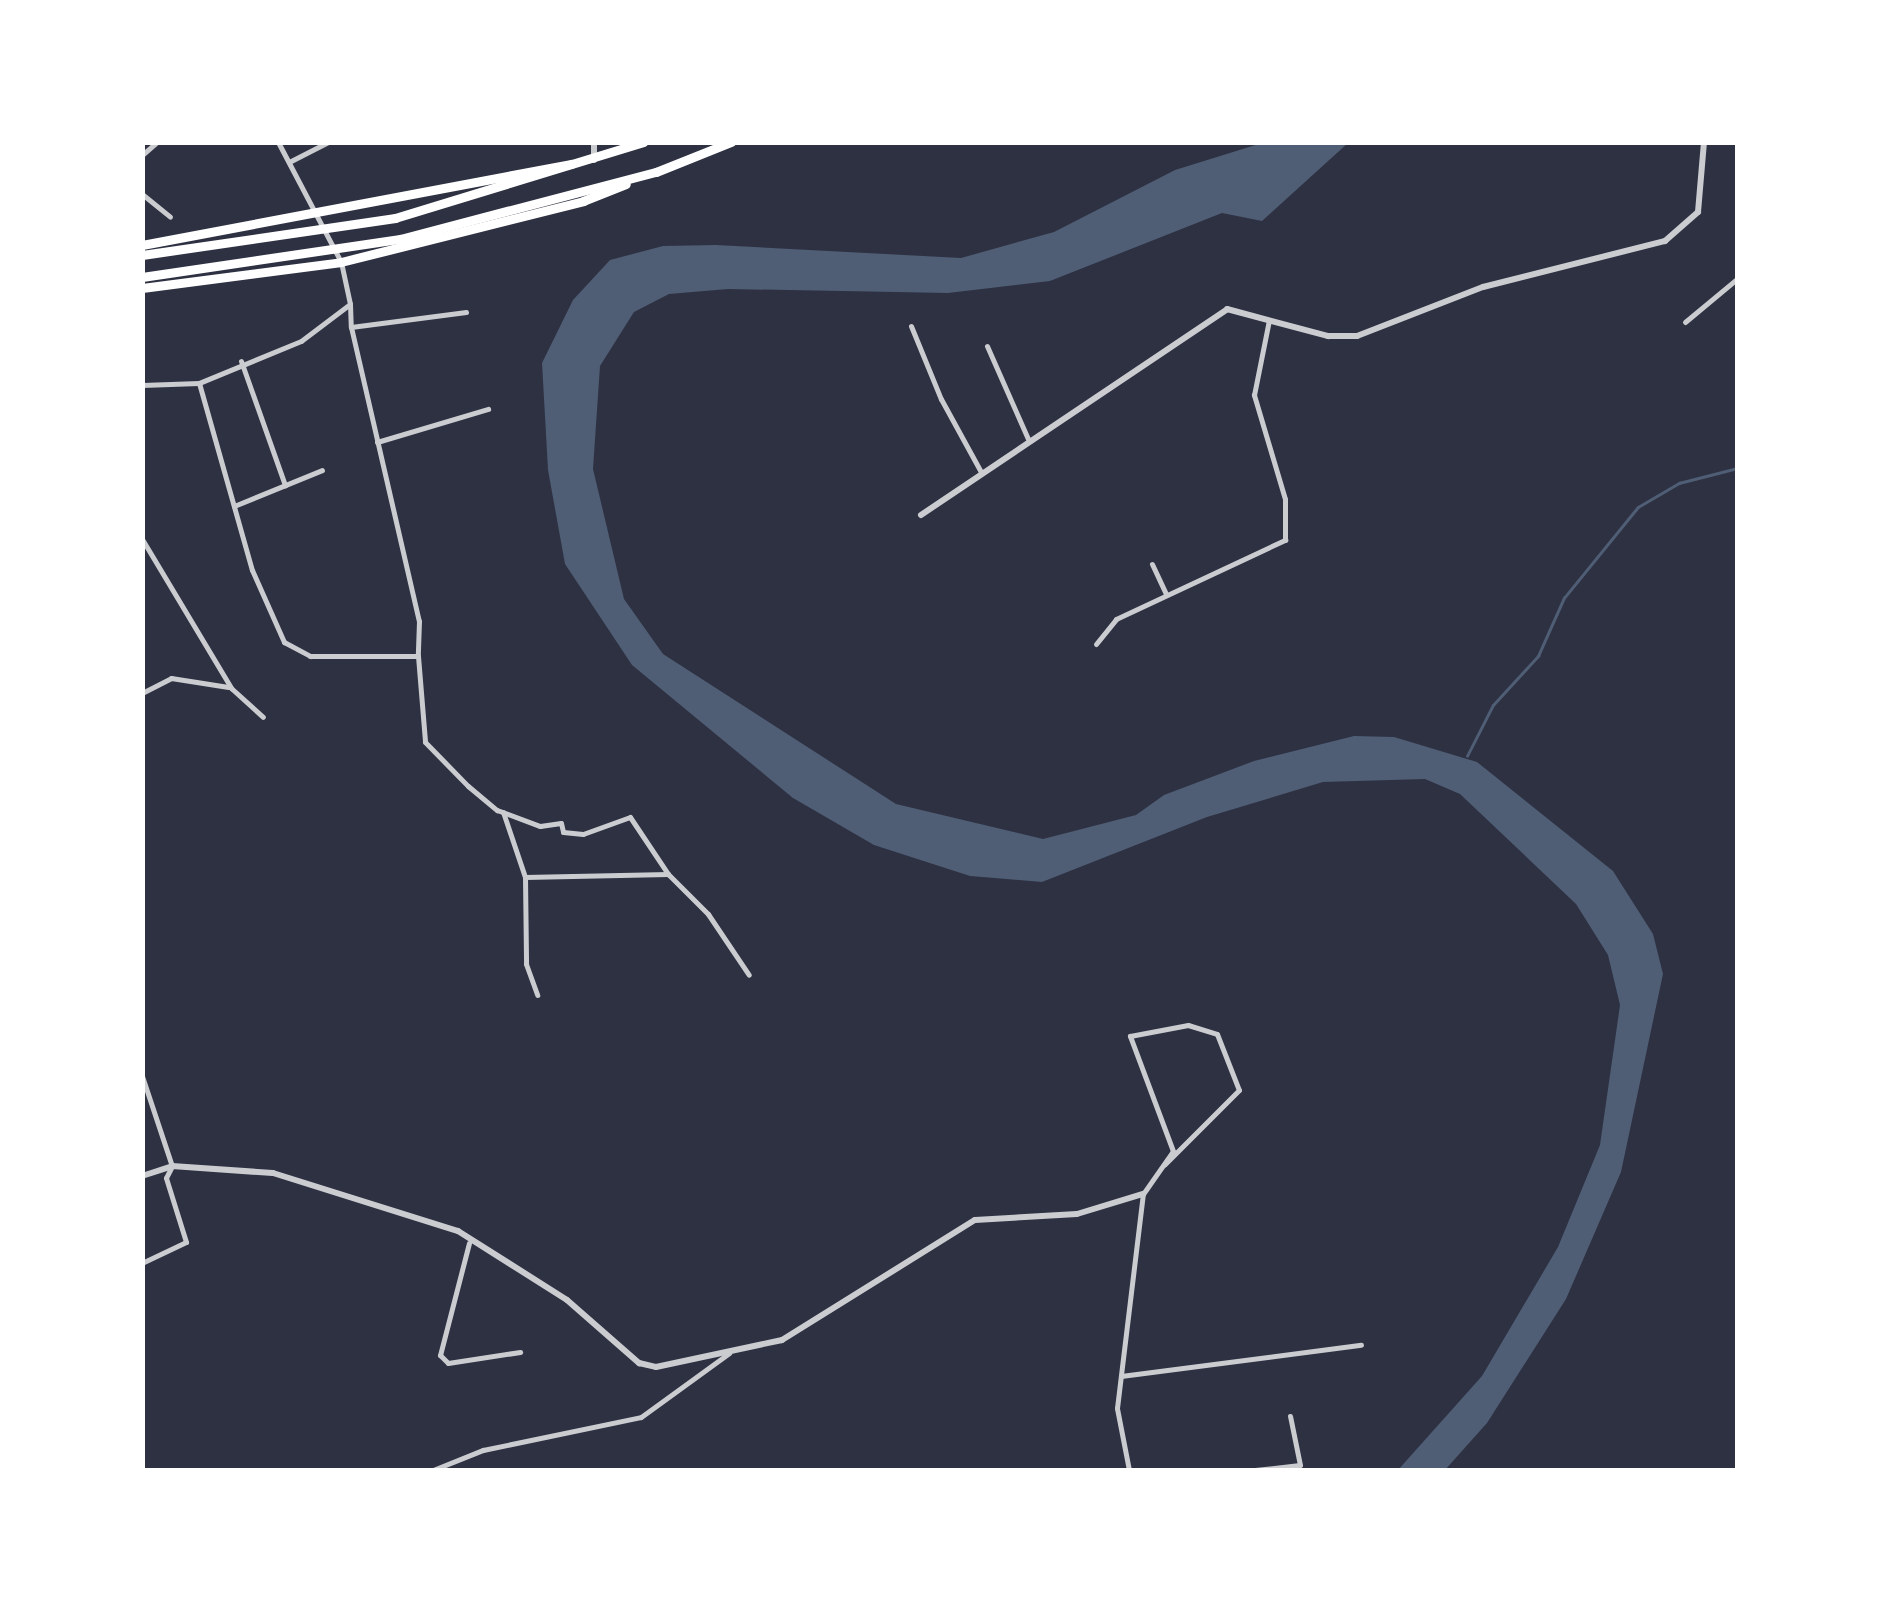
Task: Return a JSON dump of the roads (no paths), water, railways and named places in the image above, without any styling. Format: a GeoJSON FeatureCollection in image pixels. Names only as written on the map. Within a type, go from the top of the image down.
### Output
{"type":"FeatureCollection","features":[{"type":"Feature","properties":{"kind":"highway"},"geometry":{"type":"LineString","coordinates":[[142,255],[395,218],[594,161],[644,142]]}},
{"type":"Feature","properties":{"kind":"highway"},"geometry":{"type":"LineString","coordinates":[[142,288],[340,260],[583,201],[730,142]]}},
{"type":"Feature","properties":{"kind":"highway"},"geometry":{"type":"LineString","coordinates":[[142,245],[319,219],[594,161]]}},
{"type":"Feature","properties":{"kind":"highway"},"geometry":{"type":"LineString","coordinates":[[142,277],[400,240],[656,172]]}},
{"type":"Feature","properties":{"kind":"street"},"geometry":{"type":"LineString","coordinates":[[144,142],[151,148]]}},
{"type":"Feature","properties":{"kind":"street"},"geometry":{"type":"LineString","coordinates":[[142,155],[157,142]]}},
{"type":"Feature","properties":{"kind":"street"},"geometry":{"type":"LineString","coordinates":[[278,142],[340,260],[376,442],[419,622],[425,742],[503,812],[583,834],[630,817],[668,874],[708,914],[749,974]]}},
{"type":"Feature","properties":{"kind":"street"},"geometry":{"type":"LineString","coordinates":[[289,162],[328,142]]}},
{"type":"Feature","properties":{"kind":"street"},"geometry":{"type":"LineString","coordinates":[[594,142],[594,161]]}},
{"type":"Feature","properties":{"kind":"street"},"geometry":{"type":"LineString","coordinates":[[921,515],[1219,312],[1242,310],[1336,337],[1374,334],[1483,286],[1656,244],[1687,228],[1698,212],[1706,179],[1704,142]]}},
{"type":"Feature","properties":{"kind":"street"},"geometry":{"type":"LineString","coordinates":[[142,194],[170,218]]}},
{"type":"Feature","properties":{"kind":"street"},"geometry":{"type":"LineString","coordinates":[[1685,322],[1738,278]]}},
{"type":"Feature","properties":{"kind":"street"},"geometry":{"type":"LineString","coordinates":[[142,385],[199,383],[241,361],[301,341],[350,304]]}},
{"type":"Feature","properties":{"kind":"street"},"geometry":{"type":"LineString","coordinates":[[352,326],[466,312]]}},
{"type":"Feature","properties":{"kind":"street"},"geometry":{"type":"LineString","coordinates":[[1096,644],[1106,626],[1286,537],[1285,499],[1254,395],[1270,318]]}},
{"type":"Feature","properties":{"kind":"street"},"geometry":{"type":"LineString","coordinates":[[911,326],[940,400],[981,472]]}},
{"type":"Feature","properties":{"kind":"street"},"geometry":{"type":"LineString","coordinates":[[987,346],[1028,439]]}},
{"type":"Feature","properties":{"kind":"street"},"geometry":{"type":"LineString","coordinates":[[241,361],[285,484]]}},
{"type":"Feature","properties":{"kind":"street"},"geometry":{"type":"LineString","coordinates":[[199,383],[252,570],[294,652],[418,656]]}},
{"type":"Feature","properties":{"kind":"street"},"geometry":{"type":"LineString","coordinates":[[376,442],[488,409]]}},
{"type":"Feature","properties":{"kind":"street"},"geometry":{"type":"LineString","coordinates":[[234,506],[322,470]]}},
{"type":"Feature","properties":{"kind":"street"},"geometry":{"type":"LineString","coordinates":[[142,540],[231,688],[263,717]]}},
{"type":"Feature","properties":{"kind":"street"},"geometry":{"type":"LineString","coordinates":[[1152,564],[1166,594]]}},
{"type":"Feature","properties":{"kind":"street"},"geometry":{"type":"LineString","coordinates":[[142,693],[171,678],[204,678],[231,688]]}},
{"type":"Feature","properties":{"kind":"street"},"geometry":{"type":"LineString","coordinates":[[503,812],[524,878],[526,964],[537,994]]}},
{"type":"Feature","properties":{"kind":"street"},"geometry":{"type":"LineString","coordinates":[[524,878],[668,874]]}},
{"type":"Feature","properties":{"kind":"street"},"geometry":{"type":"LineString","coordinates":[[1129,1470],[1116,1408],[1143,1194],[1173,1151],[1130,1036],[1188,1025],[1217,1034],[1239,1090],[1165,1164]]}},
{"type":"Feature","properties":{"kind":"street"},"geometry":{"type":"LineString","coordinates":[[142,1076],[172,1166],[166,1178],[186,1242],[142,1263]]}},
{"type":"Feature","properties":{"kind":"street"},"geometry":{"type":"LineString","coordinates":[[142,1176],[172,1166],[273,1174],[458,1231],[469,1242],[567,1300],[638,1363],[656,1367],[782,1340],[838,1310],[942,1236],[975,1220],[1077,1214],[1143,1194]]}},
{"type":"Feature","properties":{"kind":"street"},"geometry":{"type":"LineString","coordinates":[[469,1242],[440,1355],[448,1363],[520,1352]]}},
{"type":"Feature","properties":{"kind":"street"},"geometry":{"type":"LineString","coordinates":[[1121,1376],[1361,1345]]}},
{"type":"Feature","properties":{"kind":"street"},"geometry":{"type":"LineString","coordinates":[[433,1470],[483,1450],[641,1416],[731,1351]]}},
{"type":"Feature","properties":{"kind":"street"},"geometry":{"type":"LineString","coordinates":[[1255,1470],[1300,1464],[1290,1416]]}},
{"type":"Feature","properties":{"kind":"water"},"geometry":{"type":"Polygon","coordinates":[[[1262,143],[1348,143],[1262,221],[1222,213],[1050,281],[948,293],[728,289],[669,294],[634,312],[600,366],[593,469],[624,599],[663,654],[896,804],[1043,839],[1136,815],[1164,795],[1254,761],[1354,736],[1394,737],[1477,762],[1613,871],[1653,934],[1663,974],[1621,1172],[1566,1299],[1487,1423],[1445,1470],[1398,1470],[1482,1376],[1558,1247],[1600,1145],[1620,1005],[1608,955],[1576,904],[1460,794],[1425,779],[1323,782],[1207,817],[1042,882],[970,876],[874,845],[793,798],[632,665],[565,564],[548,470],[542,363],[573,300],[610,260],[663,246],[716,245],[961,258],[1054,232],[1175,170],[1262,143]]]}},
{"type":"Feature","properties":{"kind":"waterway"},"geometry":{"type":"LineString","coordinates":[[1467,756],[1493,705],[1538,656],[1564,598],[1638,507],[1679,483],[1738,468]]}}]}
